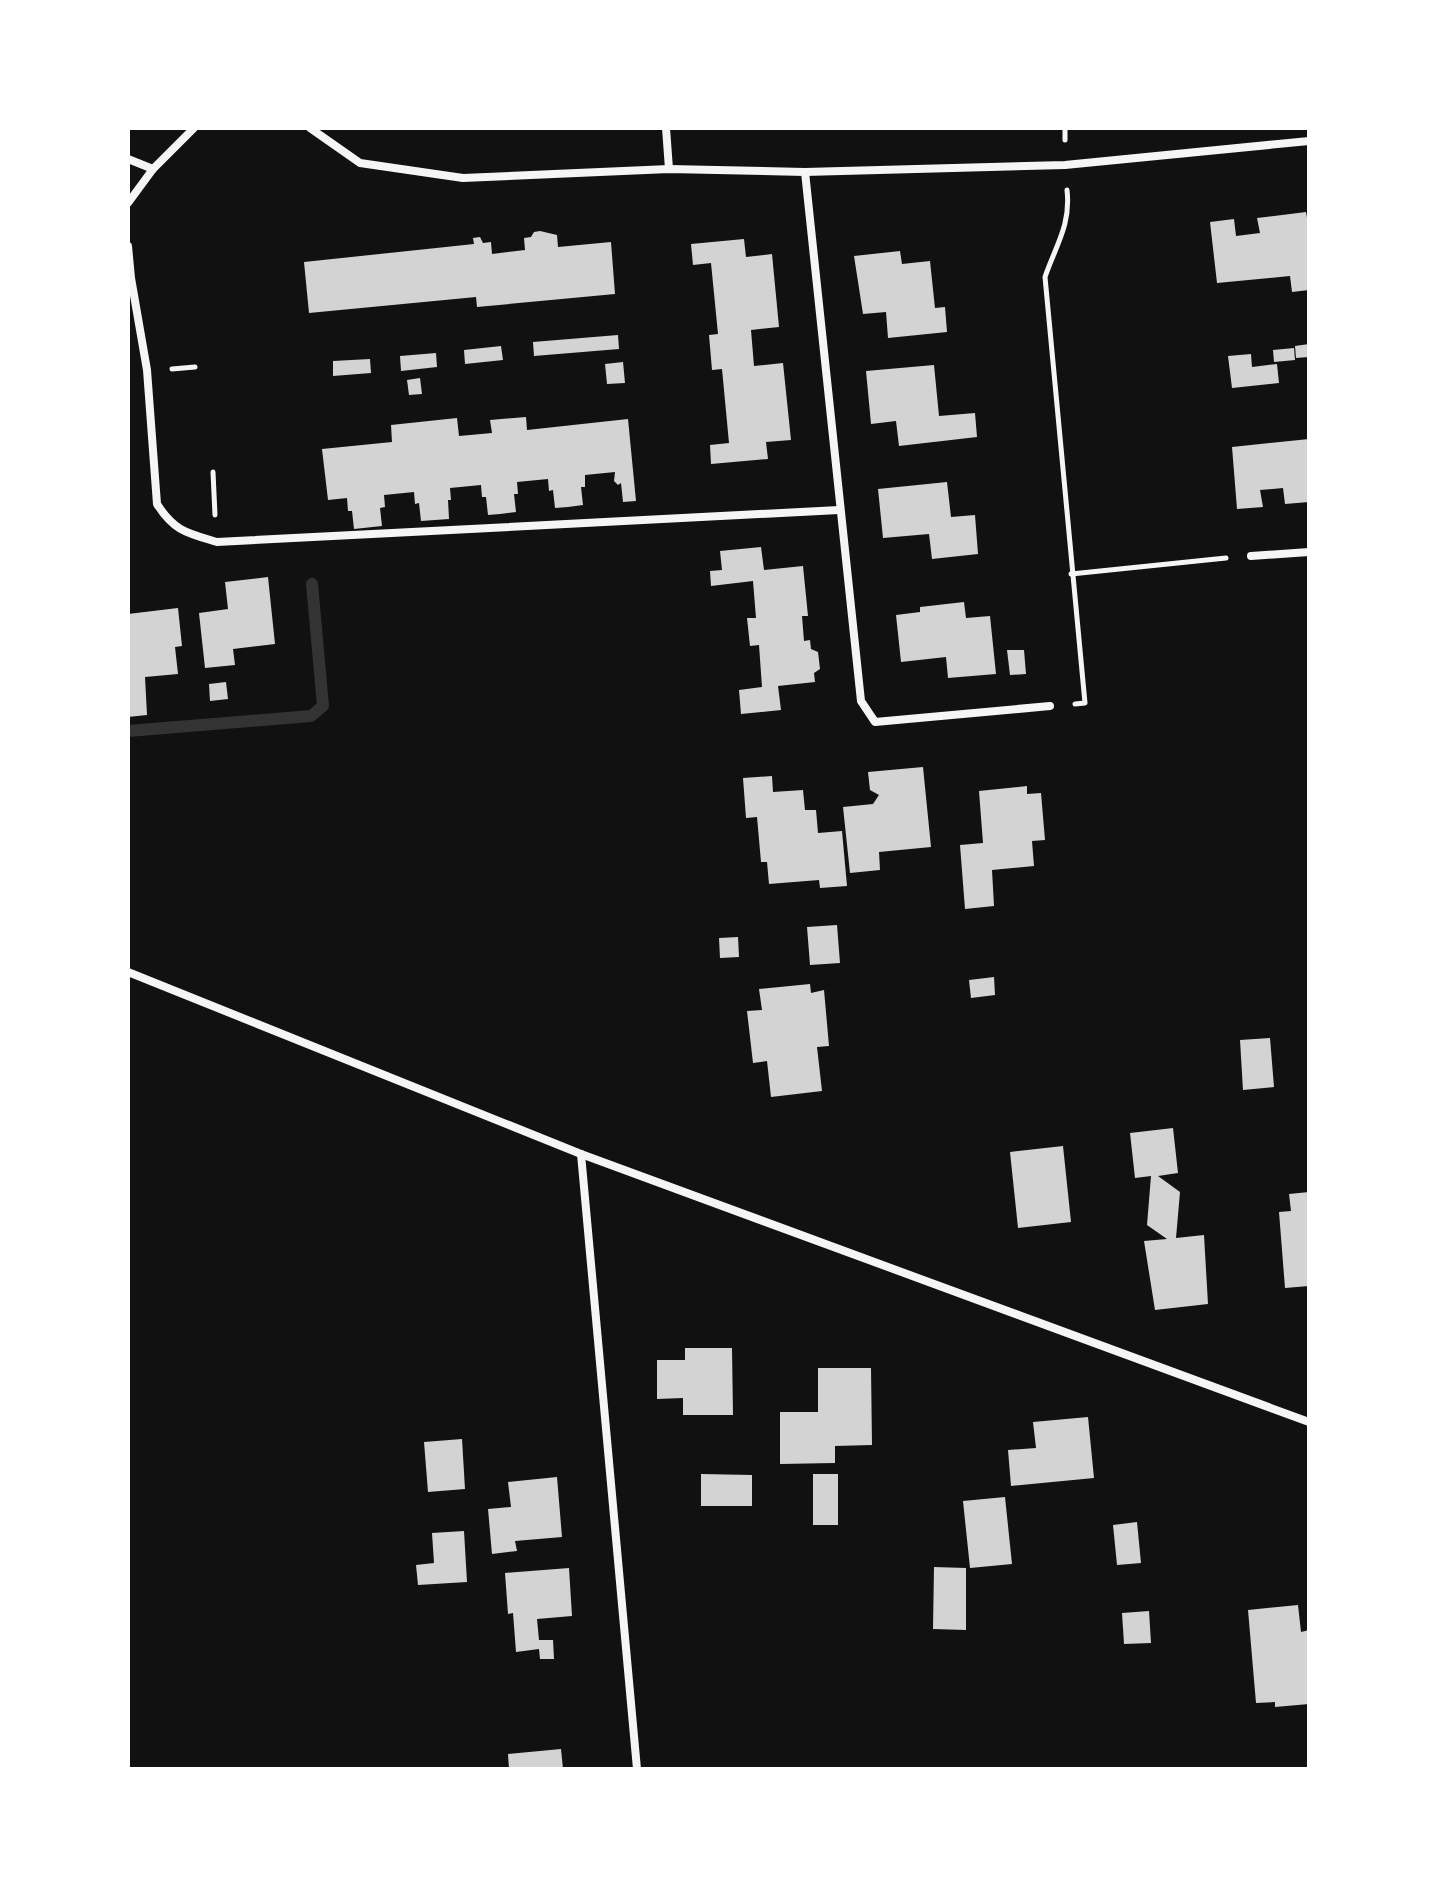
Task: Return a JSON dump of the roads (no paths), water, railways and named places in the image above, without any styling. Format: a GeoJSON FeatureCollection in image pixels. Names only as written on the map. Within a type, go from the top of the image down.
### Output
{"type":"FeatureCollection","features":[{"type":"Feature","properties":{"kind":"street"},"geometry":{"type":"LineString","coordinates":[[128,203],[153,169],[194,128]]}},
{"type":"Feature","properties":{"kind":"street"},"geometry":{"type":"LineString","coordinates":[[310,128],[360,163],[463,178],[669,169],[805,172],[1065,165],[1309,141]]}},
{"type":"Feature","properties":{"kind":"street"},"geometry":{"type":"LineString","coordinates":[[666,128],[669,169]]}},
{"type":"Feature","properties":{"kind":"street"},"geometry":{"type":"LineString","coordinates":[[128,159],[153,169]]}},
{"type":"Feature","properties":{"kind":"street"},"geometry":{"type":"LineString","coordinates":[[805,172],[861,701],[875,722],[1050,706]]}},
{"type":"Feature","properties":{"kind":"street"},"geometry":{"type":"LineString","coordinates":[[128,246],[147,370],[157,504],[168,521],[187,533],[217,542],[839,510]]}},
{"type":"Feature","properties":{"kind":"street"},"geometry":{"type":"LineString","coordinates":[[1251,556],[1309,552]]}},
{"type":"Feature","properties":{"kind":"street"},"geometry":{"type":"LineString","coordinates":[[128,972],[581,1154],[1309,1422]]}},
{"type":"Feature","properties":{"kind":"street"},"geometry":{"type":"LineString","coordinates":[[581,1154],[637,1769]]}},
{"type":"Feature","properties":{"kind":"waterway"},"geometry":{"type":"LineString","coordinates":[[128,731],[311,716],[323,706],[312,584]]}}]}
